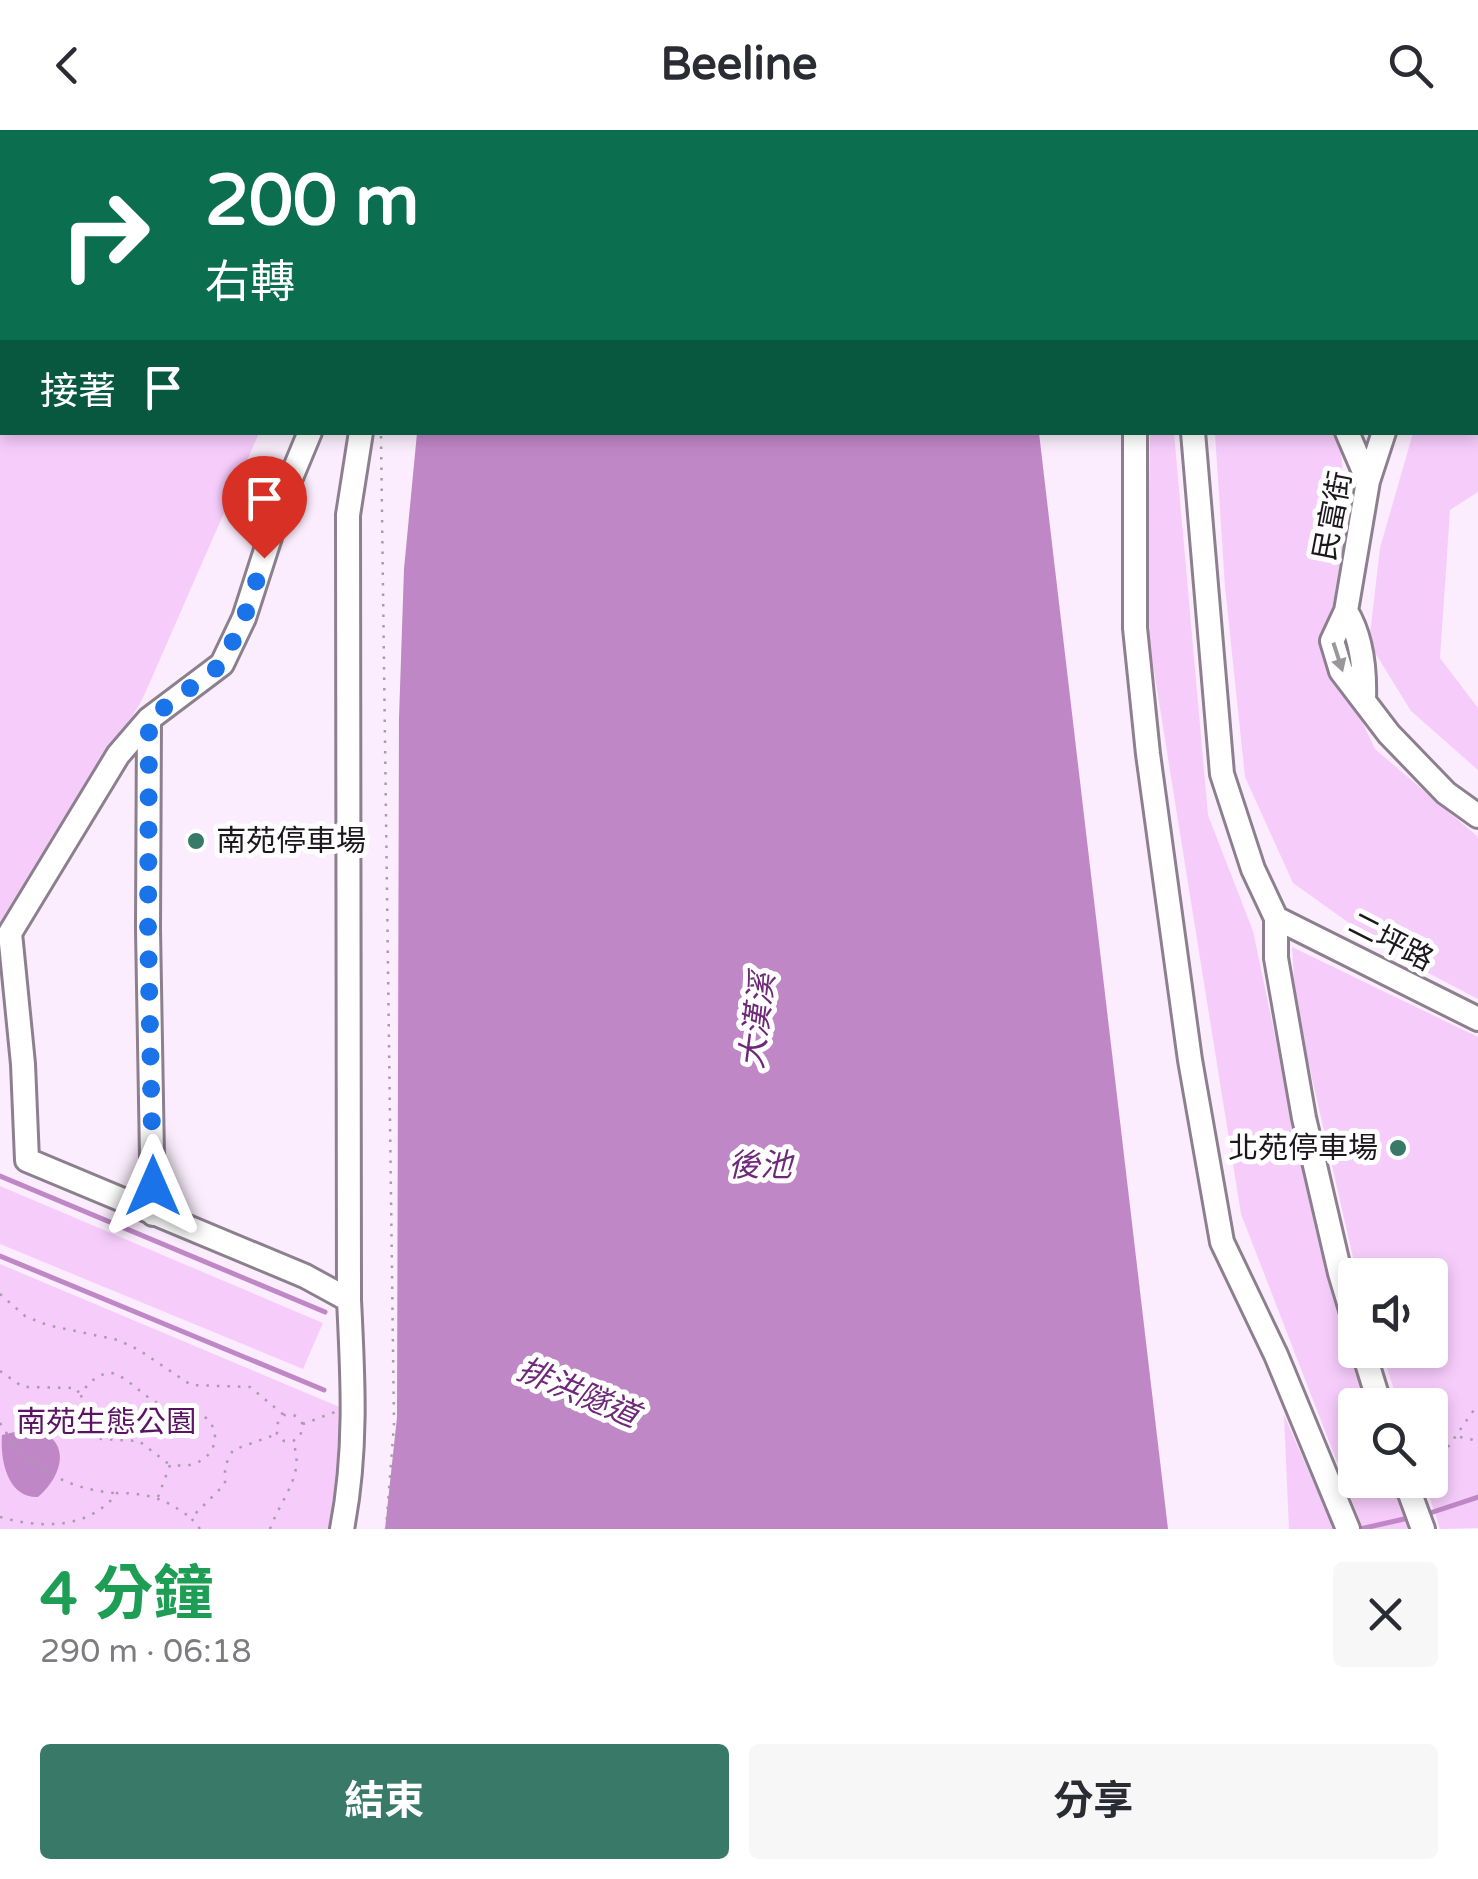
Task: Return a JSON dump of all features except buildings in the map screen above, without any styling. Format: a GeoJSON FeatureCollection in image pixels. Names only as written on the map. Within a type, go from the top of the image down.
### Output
{"type":"FeatureCollection","features":[{"type":"Feature","properties":{"kind":"street"},"geometry":{"type":"LineString","coordinates":[[309,435],[282,497],[244,618],[222,664],[149,719],[118,754],[10,933],[23,1064],[27,1160],[304,1276],[349,1300]]}},
{"type":"Feature","properties":{"kind":"street"},"geometry":{"type":"LineString","coordinates":[[342,1529],[354,1452],[355,1404],[349,1300],[348,515],[361,435]]}},
{"type":"Feature","properties":{"kind":"street"},"geometry":{"type":"LineString","coordinates":[[1135,435],[1135,628],[1148,754],[1190,1060],[1222,1242],[1276,1355],[1348,1529]]}},
{"type":"Feature","properties":{"kind":"street"},"geometry":{"type":"LineString","coordinates":[[1192,435],[1222,774],[1253,869],[1276,918],[1276,958],[1304,1118],[1338,1264]]}},
{"type":"Feature","properties":{"kind":"street"},"geometry":{"type":"LineString","coordinates":[[1348,435],[1368,481]]}},
{"type":"Feature","properties":{"kind":"street","name":"民富街"},"geometry":{"type":"LineString","coordinates":[[1383,435],[1368,481],[1346,611],[1354,624],[1364,672],[1364,698],[1376,718],[1418,765],[1446,793],[1478,816]]}},
{"type":"Feature","properties":{"kind":"street"},"geometry":{"type":"LineString","coordinates":[[149,719],[153,1214]]}},
{"type":"Feature","properties":{"kind":"street","name":"二坪路"},"geometry":{"type":"LineString","coordinates":[[1276,918],[1478,1019]]}},
{"type":"Feature","properties":{"kind":"street"},"geometry":{"type":"LineString","coordinates":[[1412,1498],[1423,1529]]}},
{"type":"Feature","properties":{"kind":"path"},"geometry":{"type":"LineString","coordinates":[[381,435],[394,1424],[386,1529]]}},
{"type":"Feature","properties":{"kind":"path"},"geometry":{"type":"LineString","coordinates":[[0,1294],[26,1316],[47,1326],[118,1340],[191,1385],[250,1388],[303,1424]]}},
{"type":"Feature","properties":{"kind":"path"},"geometry":{"type":"LineString","coordinates":[[0,1372],[23,1387],[67,1386],[76,1388],[80,1394]]}},
{"type":"Feature","properties":{"kind":"path"},"geometry":{"type":"LineString","coordinates":[[110,1372],[122,1375],[161,1405],[201,1414],[215,1434],[214,1447],[206,1459],[190,1466],[170,1464],[138,1441],[101,1438],[85,1430],[78,1412],[80,1394],[98,1376],[110,1372]]}},
{"type":"Feature","properties":{"kind":"path"},"geometry":{"type":"LineString","coordinates":[[303,1424],[355,1404]]}},
{"type":"Feature","properties":{"kind":"path"},"geometry":{"type":"LineString","coordinates":[[1448,1449],[1478,1404]]}},
{"type":"Feature","properties":{"kind":"path"},"geometry":{"type":"LineString","coordinates":[[284,1414],[277,1424],[277,1434],[284,1441],[300,1437],[303,1424]]}},
{"type":"Feature","properties":{"kind":"path"},"geometry":{"type":"LineString","coordinates":[[0,1422],[23,1455],[45,1472],[85,1490],[146,1493],[172,1503],[200,1529]]}},
{"type":"Feature","properties":{"kind":"path"},"geometry":{"type":"LineString","coordinates":[[191,1518],[225,1484],[225,1466],[233,1450],[277,1434]]}},
{"type":"Feature","properties":{"kind":"path"},"geometry":{"type":"LineString","coordinates":[[1458,1436],[1478,1441]]}},
{"type":"Feature","properties":{"kind":"path"},"geometry":{"type":"LineString","coordinates":[[270,1529],[294,1478],[299,1457],[292,1442]]}},
{"type":"Feature","properties":{"kind":"path"},"geometry":{"type":"LineString","coordinates":[[158,1498],[170,1464]]}},
{"type":"Feature","properties":{"kind":"path"},"geometry":{"type":"LineString","coordinates":[[0,1517],[31,1524],[73,1524],[90,1520],[106,1509],[116,1493]]}},
{"type":"Feature","properties":{"kind":"green space"},"geometry":{"type":"Polygon","coordinates":[[[0,435],[258,435],[143,698],[0,942],[0,435]]]}},
{"type":"Feature","properties":{"kind":"green space"},"geometry":{"type":"Polygon","coordinates":[[[1150,435],[1174,435],[1208,815],[1253,931],[1316,1232],[1338,1301],[1338,1368],[1359,1368],[1366,1388],[1338,1388],[1338,1464],[1241,1214],[1147,627],[1150,435]]]}},
{"type":"Feature","properties":{"kind":"green space"},"geometry":{"type":"Polygon","coordinates":[[[1215,435],[1340,435],[1346,527],[1326,645],[1375,749],[1478,837],[1478,999],[1394,955],[1293,883],[1245,777],[1225,587],[1215,435]]]}},
{"type":"Feature","properties":{"kind":"green space"},"geometry":{"type":"Polygon","coordinates":[[[1412,435],[1478,435],[1478,492],[1450,510],[1440,658],[1478,708],[1478,770],[1411,711],[1369,643],[1380,548],[1412,435]]]}},
{"type":"Feature","properties":{"kind":"green space","name":"北苑停車場"},"geometry":{"type":"Polygon","coordinates":[[[1292,947],[1478,1037],[1478,1528],[1440,1529],[1430,1498],[1448,1498],[1448,1388],[1393,1388],[1387,1368],[1448,1368],[1448,1258],[1353,1258],[1296,1008],[1292,947]]]}},
{"type":"Feature","properties":{"kind":"green space"},"geometry":{"type":"Polygon","coordinates":[[[0,1186],[323,1323],[303,1369],[0,1244],[0,1186]]]}},
{"type":"Feature","properties":{"kind":"green space","name":"南苑生態公園"},"geometry":{"type":"Polygon","coordinates":[[[0,1264],[342,1408],[343,1463],[331,1529],[0,1529],[0,1264]]]}},
{"type":"Feature","properties":{"kind":"green space"},"geometry":{"type":"Polygon","coordinates":[[[1284,1415],[1334,1529],[1289,1529],[1284,1415]]]}},
{"type":"Feature","properties":{"kind":"green space"},"geometry":{"type":"Polygon","coordinates":[[[1351,1498],[1400,1498],[1410,1529],[1363,1529],[1351,1498]]]}},
{"type":"Feature","properties":{"kind":"water","name":"後池"},"geometry":{"type":"Polygon","coordinates":[[[417,435],[1039,435],[1168,1529],[385,1529],[397,1417],[399,718],[404,569],[417,435]]]}},
{"type":"Feature","properties":{"kind":"water"},"geometry":{"type":"Polygon","coordinates":[[[27,1429],[52,1438],[60,1456],[54,1477],[38,1497],[28,1496],[13,1485],[3,1456],[2,1435],[27,1429]]]}},
{"type":"Feature","properties":{"kind":"waterway","name":"排洪隧道"},"geometry":{"type":"LineString","coordinates":[[0,1176],[325,1312]]}},
{"type":"Feature","properties":{"kind":"waterway","name":"排洪隧道"},"geometry":{"type":"LineString","coordinates":[[0,1256],[324,1390]]}},
{"type":"Feature","properties":{"kind":"waterway"},"geometry":{"type":"LineString","coordinates":[[1424,1515],[1478,1497]]}},
{"type":"Feature","properties":{"kind":"waterway"},"geometry":{"type":"LineString","coordinates":[[1360,1529],[1413,1517]]}},
{"type":"Feature","properties":{"kind":"place","name":"南苑停車場"},"geometry":{"type":"Point","coordinates":[196,841]}},
{"type":"Feature","properties":{"kind":"place","name":"北苑停車場"},"geometry":{"type":"Point","coordinates":[1398,1148]}},
{"type":"Feature","properties":{"kind":"route"},"geometry":{"type":"LineString","coordinates":[[153,1186],[149,719],[222,664],[244,618],[264,558]]}},
{"type":"Feature","properties":{"kind":"water label","name":"大漢溪"},"geometry":{"type":"Point","coordinates":[758,1021]}}]}
